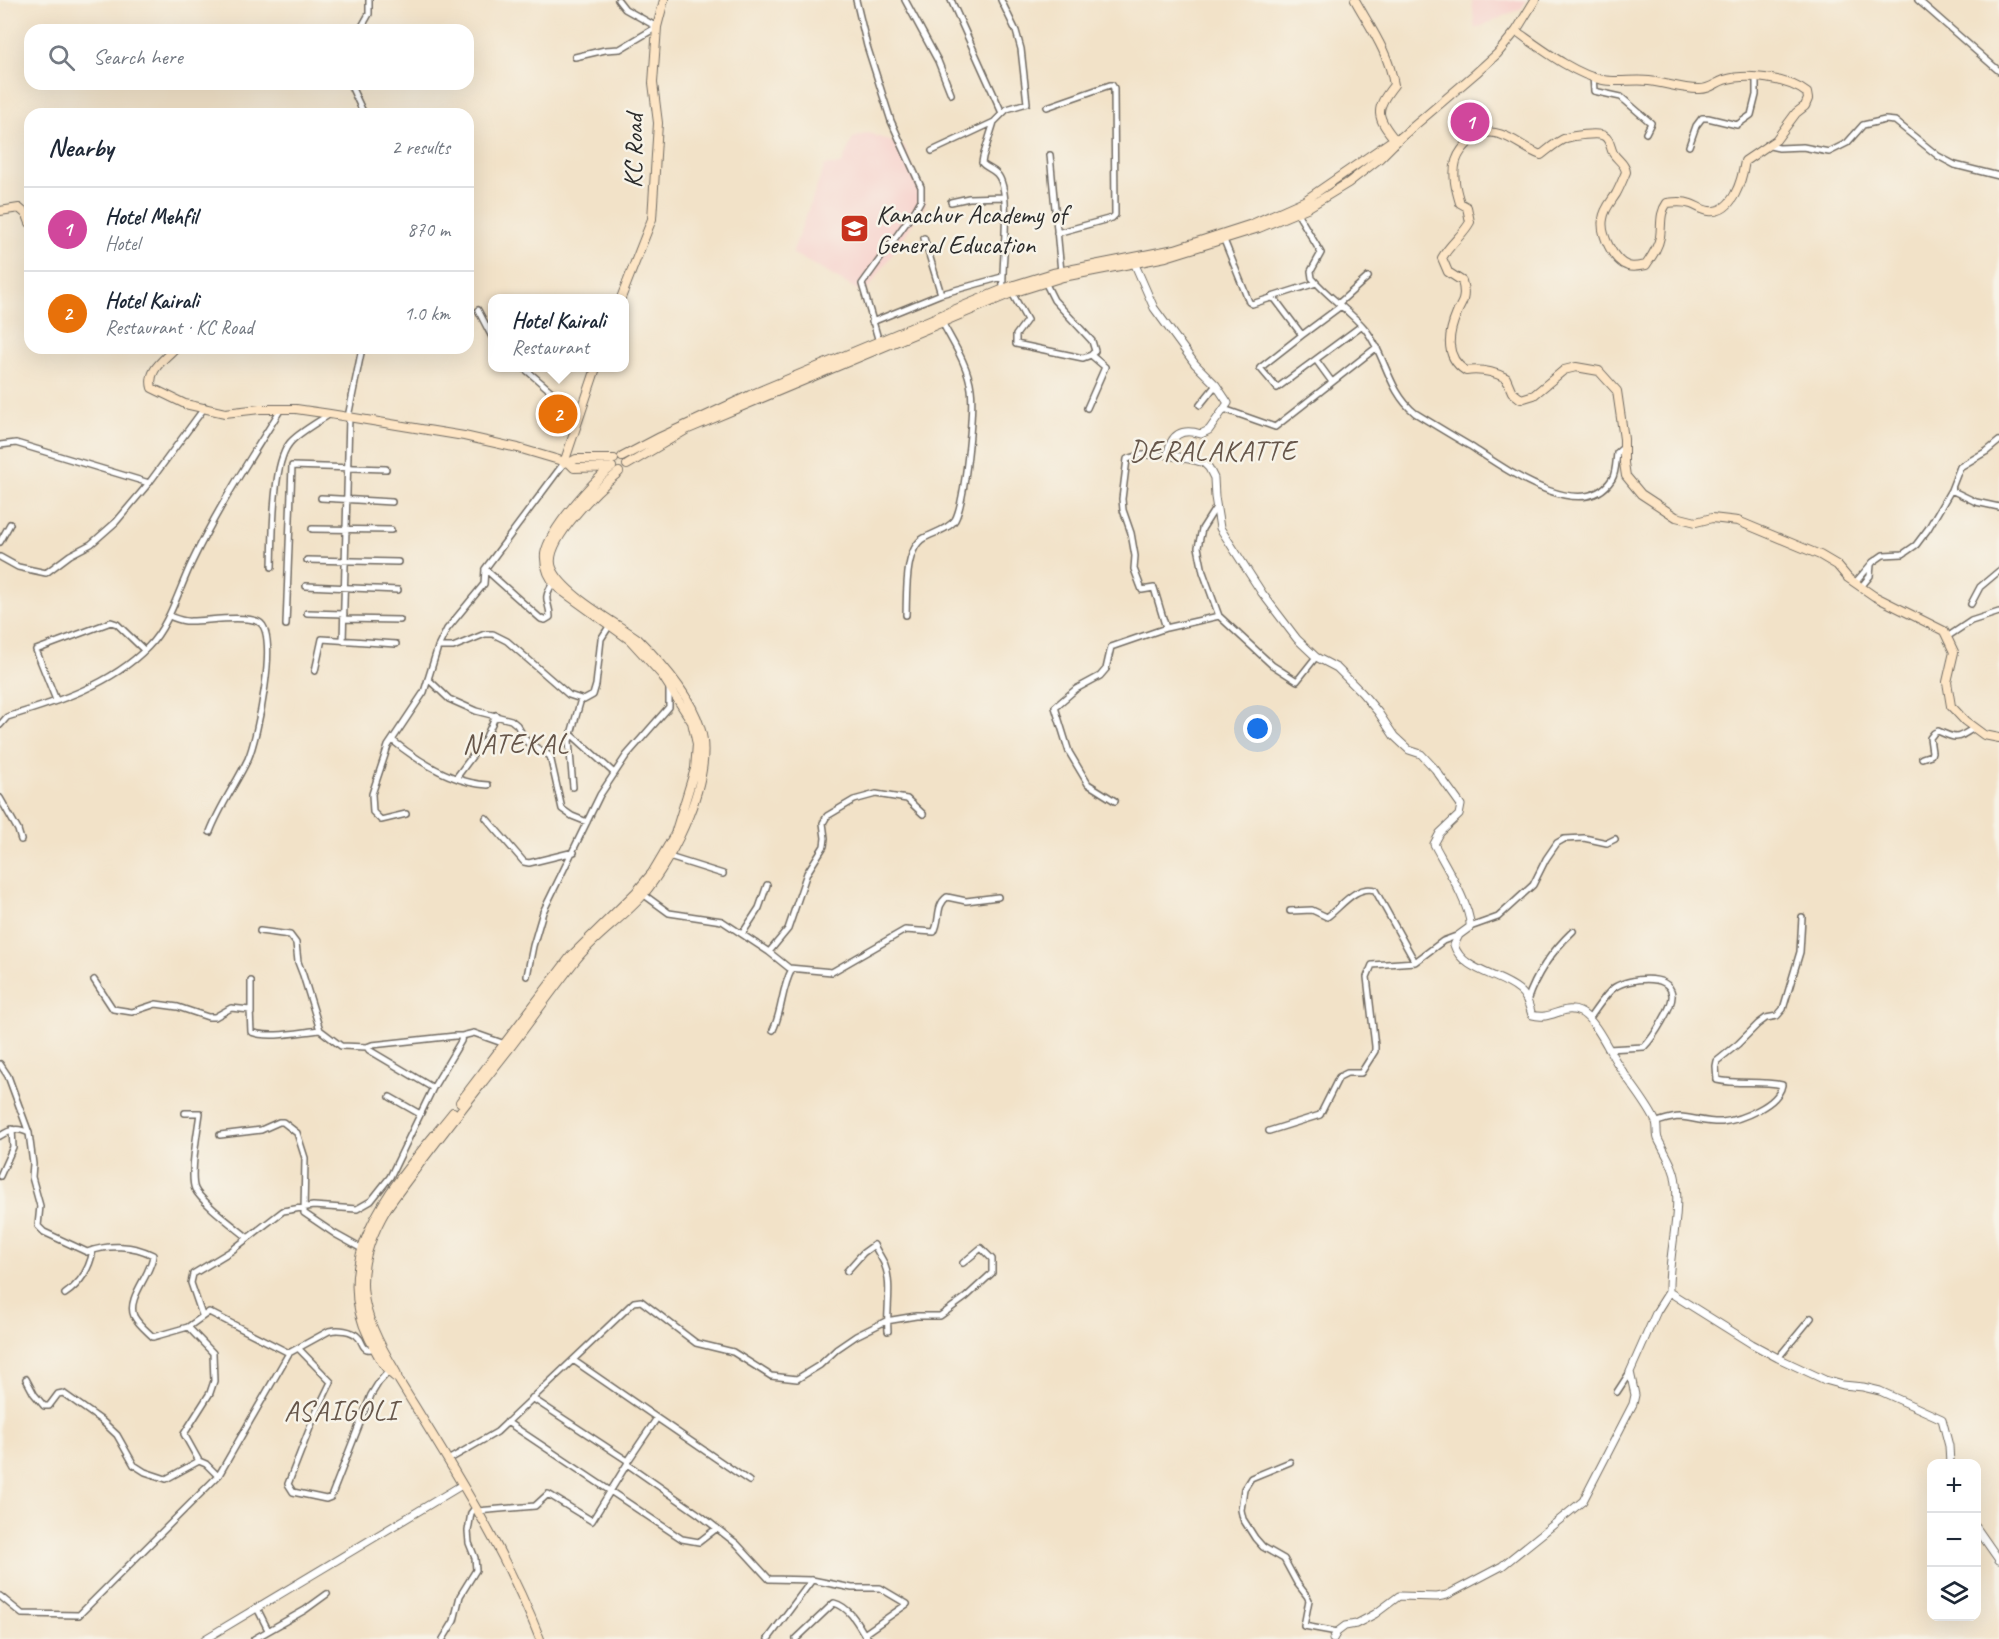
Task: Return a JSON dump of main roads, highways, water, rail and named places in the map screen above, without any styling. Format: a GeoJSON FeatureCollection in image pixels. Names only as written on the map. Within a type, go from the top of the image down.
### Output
{"type":"FeatureCollection","features":[{"type":"Feature","properties":{"kind":"main road","name":"KC Road"},"geometry":{"type":"LineString","coordinates":[[623,294],[652,219],[658,123],[653,83],[657,27],[664,0]]}},
{"type":"Feature","properties":{"kind":"main road"},"geometry":{"type":"LineString","coordinates":[[1354,0],[1386,56],[1394,85],[1382,100],[1379,108],[1384,126],[1397,140]]}},
{"type":"Feature","properties":{"kind":"main road"},"geometry":{"type":"LineString","coordinates":[[170,354],[153,371],[150,380],[152,388],[185,404],[225,413],[281,409],[330,414],[464,436],[518,448],[566,463],[574,468],[617,464],[626,460],[627,465],[686,430],[879,342],[895,339],[942,322],[1003,289],[1061,272],[1166,257],[1224,240],[1295,210],[1348,183],[1380,158],[1397,140],[1490,60],[1516,31],[1535,0]]}},
{"type":"Feature","properties":{"kind":"main road"},"geometry":{"type":"LineString","coordinates":[[1516,31],[1550,55],[1604,80],[1649,81],[1699,90],[1730,79],[1756,77],[1800,87],[1807,93],[1808,99],[1805,106],[1796,113],[1770,146],[1751,155],[1745,161],[1737,190],[1725,206],[1710,211],[1688,203],[1667,203],[1661,210],[1660,239],[1655,253],[1646,265],[1629,267],[1614,256],[1606,240],[1602,221],[1605,210],[1626,172],[1626,167],[1613,153],[1604,135],[1567,138],[1539,154],[1523,144],[1493,132],[1474,138],[1456,160],[1455,178],[1460,202],[1467,207],[1470,222],[1465,231],[1449,246],[1442,258],[1448,272],[1462,281],[1465,291],[1449,338],[1452,356],[1458,366],[1466,371],[1496,373],[1506,378],[1512,392],[1521,399],[1534,395],[1564,370],[1576,367],[1599,371],[1617,391],[1626,476],[1641,494],[1676,517],[1696,522],[1712,518],[1738,521],[1820,555],[1837,565],[1858,585],[1875,596],[1944,631],[1954,652],[1947,682],[1951,706],[1984,735],[1999,738]]}},
{"type":"Feature","properties":{"kind":"main road"},"geometry":{"type":"LineString","coordinates":[[0,211],[19,208],[24,212]]}},
{"type":"Feature","properties":{"kind":"main road"},"geometry":{"type":"LineString","coordinates":[[611,623],[595,617],[553,583],[546,568],[545,555],[563,521],[596,480],[617,464],[697,419],[988,299],[1175,249],[1295,210]]}},
{"type":"Feature","properties":{"kind":"main road"},"geometry":{"type":"LineString","coordinates":[[566,463],[595,372]]}},
{"type":"Feature","properties":{"kind":"main road"},"geometry":{"type":"LineString","coordinates":[[566,463],[576,459],[617,464]]}},
{"type":"Feature","properties":{"kind":"main road"},"geometry":{"type":"LineString","coordinates":[[540,1639],[502,1557],[476,1509],[396,1372],[377,1347],[363,1289],[365,1259],[372,1235],[392,1201],[571,956],[641,891],[669,857],[691,808],[704,750],[703,737],[696,716],[672,684],[641,651],[565,586],[553,570],[551,562],[553,550],[565,530],[617,464]]}},
{"type":"Feature","properties":{"kind":"main road"},"geometry":{"type":"LineString","coordinates":[[589,467],[595,472],[596,480]]}},
{"type":"Feature","properties":{"kind":"main road"},"geometry":{"type":"LineString","coordinates":[[641,891],[675,834],[690,789],[698,754],[692,722],[672,684]]}},
{"type":"Feature","properties":{"kind":"main road"},"geometry":{"type":"LineString","coordinates":[[398,1378],[389,1371],[363,1323],[357,1292],[357,1269],[365,1236],[390,1193],[508,1045]]}},
{"type":"Feature","properties":{"kind":"place","name":"Hotel Mehfil"},"geometry":{"type":"Point","coordinates":[1470,122]}},
{"type":"Feature","properties":{"kind":"place","name":"Kanachur Academy of General Education"},"geometry":{"type":"Point","coordinates":[855,229]}},
{"type":"Feature","properties":{"kind":"place","name":"Hotel Kairali"},"geometry":{"type":"Point","coordinates":[558,414]}},
{"type":"Feature","properties":{"kind":"district","name":"DERALAKATTE"},"geometry":{"type":"Point","coordinates":[1213,450]}},
{"type":"Feature","properties":{"kind":"district","name":"NATEKAL"},"geometry":{"type":"Point","coordinates":[516,743]}},
{"type":"Feature","properties":{"kind":"district","name":"ASAIGOLI"},"geometry":{"type":"Point","coordinates":[341,1410]}}]}
